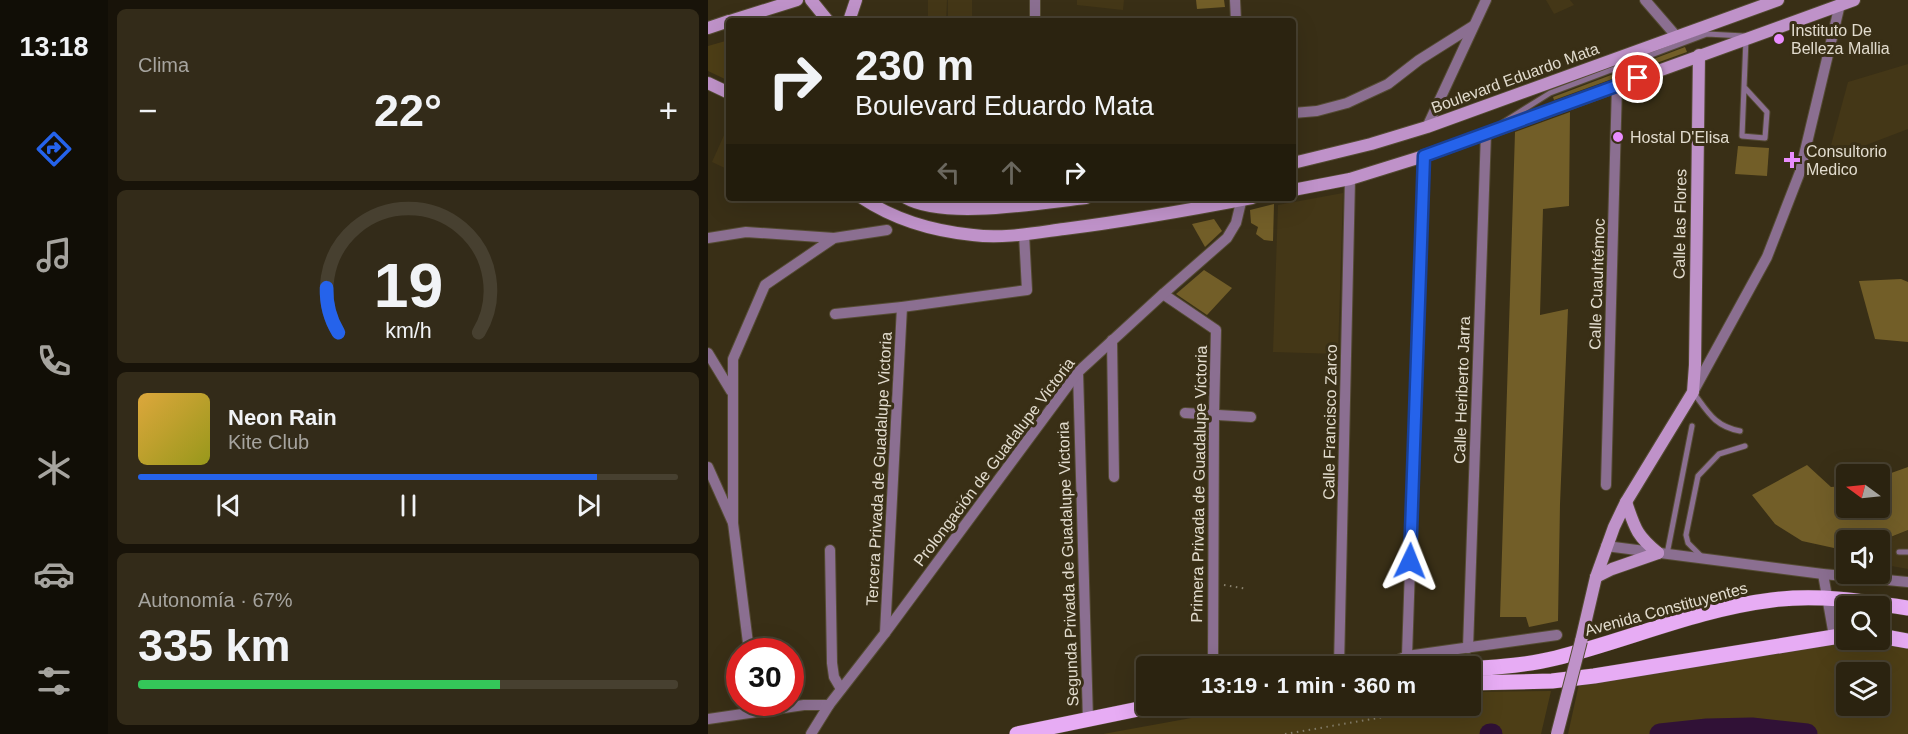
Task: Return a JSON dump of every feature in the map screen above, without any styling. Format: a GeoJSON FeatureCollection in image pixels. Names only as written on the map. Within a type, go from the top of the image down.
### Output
{"type":"FeatureCollection","features":[{"type":"Feature","properties":{"kind":"main road"},"geometry":{"type":"LineString","coordinates":[[762,12],[769,0]]}},
{"type":"Feature","properties":{"kind":"main road"},"geometry":{"type":"LineString","coordinates":[[741,18],[797,0]]}},
{"type":"Feature","properties":{"kind":"main road"},"geometry":{"type":"LineString","coordinates":[[810,0],[825,18]]}},
{"type":"Feature","properties":{"kind":"main road"},"geometry":{"type":"LineString","coordinates":[[850,18],[856,0]]}},
{"type":"Feature","properties":{"kind":"main road","name":"Boulevard Eduardo Mata"},"geometry":{"type":"LineString","coordinates":[[1296,162],[1371,144],[1427,127],[1677,37],[1753,4],[1778,0]]}},
{"type":"Feature","properties":{"kind":"main road"},"geometry":{"type":"LineString","coordinates":[[1296,189],[1350,179],[1424,156],[1841,2],[1854,0]]}},
{"type":"Feature","properties":{"kind":"main road"},"geometry":{"type":"LineString","coordinates":[[708,28],[726,22]]}},
{"type":"Feature","properties":{"kind":"main road","name":"Calle las Flores"},"geometry":{"type":"LineString","coordinates":[[1693,392],[1699,55]]}},
{"type":"Feature","properties":{"kind":"main road"},"geometry":{"type":"LineString","coordinates":[[708,83],[726,92]]}},
{"type":"Feature","properties":{"kind":"main road"},"geometry":{"type":"LineString","coordinates":[[866,201],[879,210],[929,229],[975,236],[1024,234],[1128,221],[1235,201]]}},
{"type":"Feature","properties":{"kind":"main road"},"geometry":{"type":"LineString","coordinates":[[911,201],[939,208],[965,209],[1031,201]]}},
{"type":"Feature","properties":{"kind":"main road"},"geometry":{"type":"LineString","coordinates":[[1557,734],[1596,577],[1606,546],[1626,502],[1693,392]]}},
{"type":"Feature","properties":{"kind":"main road"},"geometry":{"type":"LineString","coordinates":[[1626,502],[1642,540],[1662,554]]}},
{"type":"Feature","properties":{"kind":"main road"},"geometry":{"type":"LineString","coordinates":[[1596,577],[1612,569],[1662,554]]}},
{"type":"Feature","properties":{"kind":"main road","name":"Avenida Constituyentes"},"geometry":{"type":"LineString","coordinates":[[1481,668],[1555,658],[1745,604],[1782,599],[1826,598],[1908,609]]}},
{"type":"Feature","properties":{"kind":"main road"},"geometry":{"type":"LineString","coordinates":[[1481,683],[1552,681],[1594,676],[1836,637]]}},
{"type":"Feature","properties":{"kind":"main road"},"geometry":{"type":"LineString","coordinates":[[1890,638],[1908,641]]}},
{"type":"Feature","properties":{"kind":"main road"},"geometry":{"type":"LineString","coordinates":[[1017,734],[1136,710]]}},
{"type":"Feature","properties":{"kind":"street"},"geometry":{"type":"LineString","coordinates":[[1035,0],[1035,18]]}},
{"type":"Feature","properties":{"kind":"street"},"geometry":{"type":"LineString","coordinates":[[1235,0],[1236,18]]}},
{"type":"Feature","properties":{"kind":"street"},"geometry":{"type":"LineString","coordinates":[[1427,127],[1486,0]]}},
{"type":"Feature","properties":{"kind":"street"},"geometry":{"type":"LineString","coordinates":[[1646,0],[1677,37]]}},
{"type":"Feature","properties":{"kind":"street"},"geometry":{"type":"LineString","coordinates":[[1693,392],[1767,257],[1800,172],[1841,2]]}},
{"type":"Feature","properties":{"kind":"street"},"geometry":{"type":"LineString","coordinates":[[1296,112],[1317,111],[1347,103],[1388,84],[1419,60],[1473,26]]}},
{"type":"Feature","properties":{"kind":"street","name":"Calle Cuauhtémoc"},"geometry":{"type":"LineString","coordinates":[[1606,484],[1617,85]]}},
{"type":"Feature","properties":{"kind":"street","name":"Calle Heriberto Jarra"},"geometry":{"type":"LineString","coordinates":[[1468,648],[1489,132]]}},
{"type":"Feature","properties":{"kind":"street"},"geometry":{"type":"LineString","coordinates":[[1424,156],[1407,656],[1557,635]]}},
{"type":"Feature","properties":{"kind":"street","name":"Calle Francisco Zarco"},"geometry":{"type":"LineString","coordinates":[[1339,656],[1350,179]]}},
{"type":"Feature","properties":{"kind":"street","name":"Prolongación de Guadalupe Victoria"},"geometry":{"type":"LineString","coordinates":[[811,734],[829,705],[1078,372],[1227,238],[1245,201]]}},
{"type":"Feature","properties":{"kind":"street"},"geometry":{"type":"LineString","coordinates":[[708,238],[746,232],[834,238],[887,230]]}},
{"type":"Feature","properties":{"kind":"street"},"geometry":{"type":"LineString","coordinates":[[835,314],[1027,290],[1024,234]]}},
{"type":"Feature","properties":{"kind":"street"},"geometry":{"type":"LineString","coordinates":[[747,638],[733,523],[733,358],[765,285],[834,238]]}},
{"type":"Feature","properties":{"kind":"street","name":"Primera Privada de Guadalupe Victoria"},"geometry":{"type":"LineString","coordinates":[[1163,294],[1216,330],[1213,656]]}},
{"type":"Feature","properties":{"kind":"street","name":"Tercera Privada de Guadalupe Victoria"},"geometry":{"type":"LineString","coordinates":[[885,633],[902,307]]}},
{"type":"Feature","properties":{"kind":"street"},"geometry":{"type":"LineString","coordinates":[[1112,340],[1114,477]]}},
{"type":"Feature","properties":{"kind":"street"},"geometry":{"type":"LineString","coordinates":[[708,353],[732,393]]}},
{"type":"Feature","properties":{"kind":"street","name":"Segunda Privada de Guadalupe Victoria"},"geometry":{"type":"LineString","coordinates":[[1078,372],[1088,720]]}},
{"type":"Feature","properties":{"kind":"street"},"geometry":{"type":"LineString","coordinates":[[1185,413],[1251,417]]}},
{"type":"Feature","properties":{"kind":"street"},"geometry":{"type":"LineString","coordinates":[[708,467],[733,523]]}},
{"type":"Feature","properties":{"kind":"street"},"geometry":{"type":"LineString","coordinates":[[1606,546],[1705,560],[1908,582]]}},
{"type":"Feature","properties":{"kind":"street"},"geometry":{"type":"LineString","coordinates":[[830,550],[831,663],[834,677],[841,689]]}},
{"type":"Feature","properties":{"kind":"street"},"geometry":{"type":"LineString","coordinates":[[1823,574],[1826,598],[1836,625]]}},
{"type":"Feature","properties":{"kind":"street"},"geometry":{"type":"LineString","coordinates":[[804,705],[829,705]]}},
{"type":"Feature","properties":{"kind":"street"},"geometry":{"type":"LineString","coordinates":[[708,720],[726,715]]}},
{"type":"Feature","properties":{"kind":"lane"},"geometry":{"type":"LineString","coordinates":[[1489,132],[1550,93],[1707,34],[1749,37],[1745,88],[1742,136],[1765,138],[1767,112],[1745,88]]}},
{"type":"Feature","properties":{"kind":"lane"},"geometry":{"type":"LineString","coordinates":[[1693,392],[1718,423],[1728,429],[1740,431]]}},
{"type":"Feature","properties":{"kind":"lane"},"geometry":{"type":"LineString","coordinates":[[1662,554],[1692,426]]}},
{"type":"Feature","properties":{"kind":"lane"},"geometry":{"type":"LineString","coordinates":[[1705,560],[1688,543],[1686,535],[1698,476],[1719,454],[1745,446]]}},
{"type":"Feature","properties":{"kind":"lane"},"geometry":{"type":"LineString","coordinates":[[1899,552],[1908,552]]}},
{"type":"Feature","properties":{"kind":"path"},"geometry":{"type":"LineString","coordinates":[[1212,584],[1247,589]]}},
{"type":"Feature","properties":{"kind":"path"},"geometry":{"type":"LineString","coordinates":[[1286,734],[1387,716]]}},
{"type":"Feature","properties":{"kind":"shaded area"},"geometry":{"type":"Polygon","coordinates":[[[928,0],[947,0],[946,18],[928,18],[928,0]]]}},
{"type":"Feature","properties":{"kind":"shaded area"},"geometry":{"type":"Polygon","coordinates":[[[948,0],[972,0],[972,18],[948,18],[948,0]]]}},
{"type":"Feature","properties":{"kind":"shaded area"},"geometry":{"type":"Polygon","coordinates":[[[1077,0],[1124,0],[1123,10],[1077,5],[1077,0]]]}},
{"type":"Feature","properties":{"kind":"shaded area"},"geometry":{"type":"Polygon","coordinates":[[[1546,0],[1570,0],[1574,5],[1554,14],[1546,0]]]}},
{"type":"Feature","properties":{"kind":"shaded area"},"geometry":{"type":"Polygon","coordinates":[[[726,41],[726,80],[708,71],[708,46],[726,41]]]}},
{"type":"Feature","properties":{"kind":"shaded area"},"geometry":{"type":"Polygon","coordinates":[[[1908,64],[1908,129],[1827,160],[1848,82],[1908,64]]]}},
{"type":"Feature","properties":{"kind":"shaded area"},"geometry":{"type":"Polygon","coordinates":[[[726,131],[726,169],[712,162],[726,131]]]}},
{"type":"Feature","properties":{"kind":"shaded area"},"geometry":{"type":"Polygon","coordinates":[[[1343,193],[1338,354],[1273,352],[1278,205],[1343,193]]]}},
{"type":"Feature","properties":{"kind":"shaded area"},"geometry":{"type":"Polygon","coordinates":[[[1908,530],[1908,569],[1890,566],[1890,538],[1908,530]]]}},
{"type":"Feature","properties":{"kind":"shaded area"},"geometry":{"type":"Polygon","coordinates":[[[1836,641],[1836,650],[1890,650],[1890,641],[1908,644],[1908,734],[1568,734],[1579,684],[1836,641]]]}},
{"type":"Feature","properties":{"kind":"shaded area"},"geometry":{"type":"Polygon","coordinates":[[[1551,691],[1541,734],[1103,734],[1202,716],[1481,716],[1481,692],[1551,691]]]}},
{"type":"Feature","properties":{"kind":"building"},"geometry":{"type":"Polygon","coordinates":[[[1196,0],[1224,0],[1225,7],[1197,9],[1196,0]]]}},
{"type":"Feature","properties":{"kind":"building"},"geometry":{"type":"Polygon","coordinates":[[[1685,47],[1687,52],[1554,100],[1553,97],[1685,47]]]}},
{"type":"Feature","properties":{"kind":"building"},"geometry":{"type":"Polygon","coordinates":[[[1570,112],[1569,206],[1543,209],[1540,315],[1568,309],[1558,621],[1529,627],[1526,617],[1500,617],[1515,132],[1570,112]]]}},
{"type":"Feature","properties":{"kind":"building"},"geometry":{"type":"Polygon","coordinates":[[[1738,146],[1769,148],[1767,176],[1735,174],[1738,146]]]}},
{"type":"Feature","properties":{"kind":"building"},"geometry":{"type":"Polygon","coordinates":[[[1274,204],[1273,241],[1264,240],[1256,234],[1258,227],[1251,223],[1250,210],[1274,204]]]}},
{"type":"Feature","properties":{"kind":"building"},"geometry":{"type":"Polygon","coordinates":[[[1214,219],[1222,231],[1205,247],[1192,224],[1214,219]]]}},
{"type":"Feature","properties":{"kind":"building"},"geometry":{"type":"Polygon","coordinates":[[[1204,270],[1232,288],[1207,315],[1176,294],[1204,270]]]}},
{"type":"Feature","properties":{"kind":"building"},"geometry":{"type":"Polygon","coordinates":[[[1901,279],[1908,282],[1908,342],[1875,339],[1859,281],[1901,279]]]}},
{"type":"Feature","properties":{"kind":"building"},"geometry":{"type":"Polygon","coordinates":[[[1807,465],[1831,487],[1836,487],[1836,518],[1890,518],[1890,473],[1908,467],[1908,530],[1890,537],[1890,530],[1836,530],[1836,548],[1802,541],[1775,524],[1752,495],[1807,465]]]}},
{"type":"Feature","properties":{"kind":"waterway"},"geometry":{"type":"LineString","coordinates":[[1660,734],[1707,729],[1752,728],[1807,734]]}},
{"type":"Feature","properties":{"kind":"place","name":"Instituto De Belleza Mallia"},"geometry":{"type":"Point","coordinates":[1779,39]}},
{"type":"Feature","properties":{"kind":"place","name":"Hostal D'Elisa"},"geometry":{"type":"Point","coordinates":[1618,137]}},
{"type":"Feature","properties":{"kind":"place","name":"Consultorio Medico"},"geometry":{"type":"Point","coordinates":[1792,160]}},
{"type":"Feature","properties":{"kind":"route"},"geometry":{"type":"LineString","coordinates":[[1410,561],[1424,156],[1638,78]]}}]}
